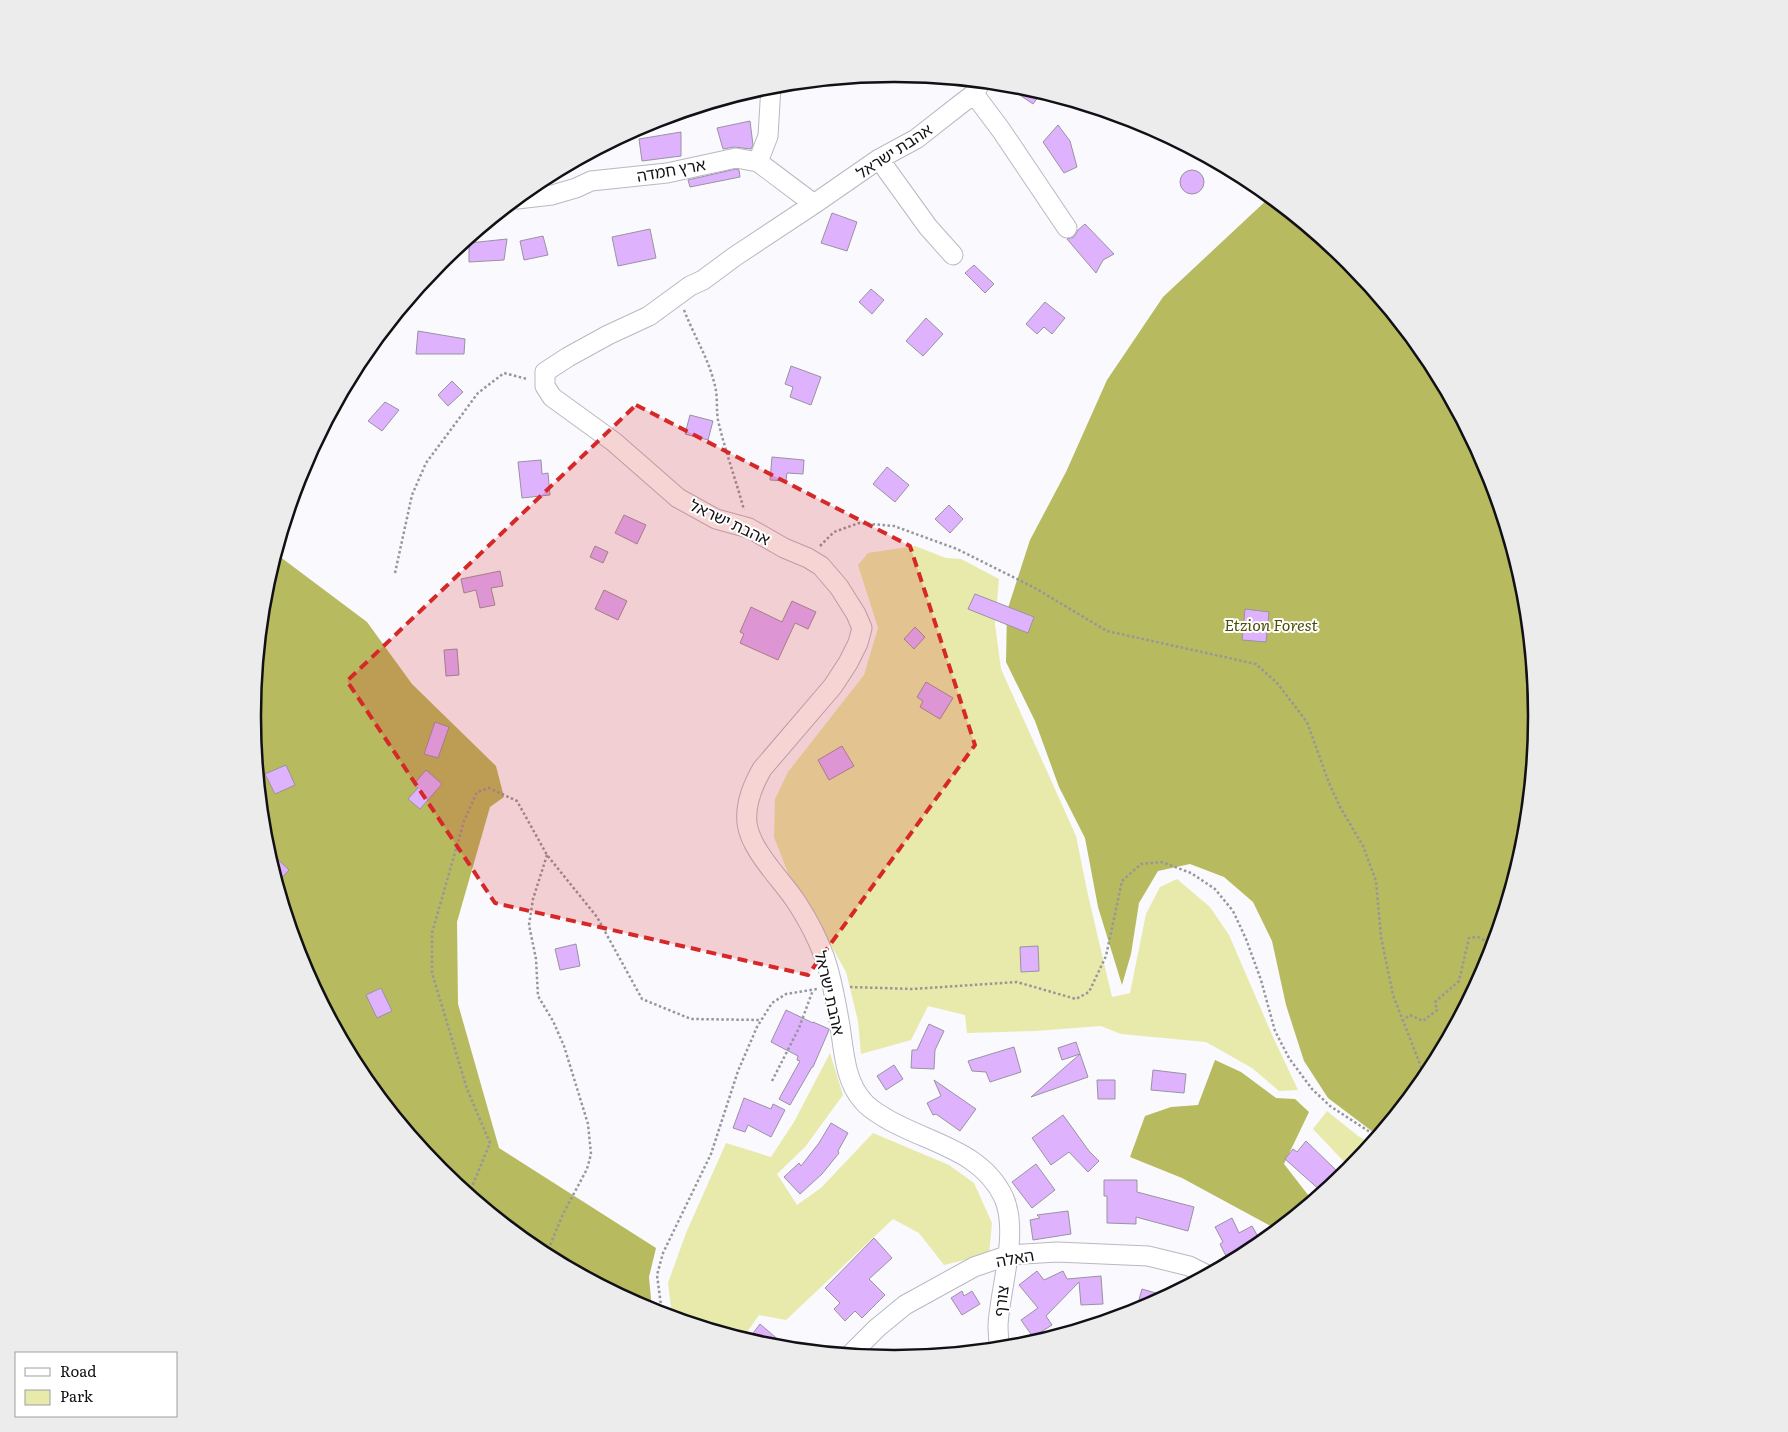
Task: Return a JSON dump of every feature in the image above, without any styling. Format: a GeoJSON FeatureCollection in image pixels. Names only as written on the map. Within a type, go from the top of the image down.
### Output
{"type":"FeatureCollection","features":[{"type":"Feature","properties":{"kind":"street","name":"אהבת ישראל"},"geometry":{"type":"LineString","coordinates":[[976,88],[922,134],[879,159],[703,280],[690,286],[649,316],[576,352],[545,372],[545,386],[552,397],[614,442],[678,498],[716,518],[749,528],[784,548],[822,566],[839,587],[856,614],[862,628],[858,643],[833,686],[762,769],[754,783],[748,804],[747,824],[754,843],[813,928],[825,958],[851,1084],[863,1102],[878,1114],[897,1125],[957,1151],[974,1162],[989,1176],[1004,1198],[1009,1221],[1009,1255]]}},
{"type":"Feature","properties":{"kind":"street"},"geometry":{"type":"LineString","coordinates":[[979,88],[1001,130],[1067,228]]}},
{"type":"Feature","properties":{"kind":"street"},"geometry":{"type":"LineString","coordinates":[[758,162],[768,136],[770,95]]}},
{"type":"Feature","properties":{"kind":"street","name":"ארץ חמדה"},"geometry":{"type":"LineString","coordinates":[[530,198],[552,195],[591,182],[667,173],[736,158],[758,162],[814,204]]}},
{"type":"Feature","properties":{"kind":"street"},"geometry":{"type":"LineString","coordinates":[[879,159],[928,227],[953,255]]}},
{"type":"Feature","properties":{"kind":"street","name":"האלה"},"geometry":{"type":"LineString","coordinates":[[856,1348],[905,1305],[974,1267],[1009,1255],[1057,1252],[1148,1256],[1189,1266],[1199,1271]]}},
{"type":"Feature","properties":{"kind":"street","name":"צורף"},"geometry":{"type":"LineString","coordinates":[[999,1340],[998,1325],[1009,1255]]}},
{"type":"Feature","properties":{"kind":"path"},"geometry":{"type":"LineString","coordinates":[[690,286],[683,308],[692,331],[703,350],[716,387],[718,417],[724,443],[749,528]]}},
{"type":"Feature","properties":{"kind":"path"},"geometry":{"type":"LineString","coordinates":[[395,573],[412,495],[426,463],[478,393],[504,373],[545,386]]}},
{"type":"Feature","properties":{"kind":"path"},"geometry":{"type":"LineString","coordinates":[[808,558],[834,532],[859,523],[894,526],[957,549],[1036,588],[1106,631],[1256,664],[1277,683],[1307,722],[1336,799],[1363,846],[1376,881],[1381,937],[1392,995],[1421,1068]]}},
{"type":"Feature","properties":{"kind":"path"},"geometry":{"type":"LineString","coordinates":[[472,1188],[490,1143],[467,1089],[432,973],[432,933],[464,821],[476,792],[489,788],[517,801],[547,855],[597,917],[642,998],[691,1019],[761,1020]]}},
{"type":"Feature","properties":{"kind":"path"},"geometry":{"type":"LineString","coordinates":[[547,855],[533,899],[529,925],[536,959],[538,996],[553,1020],[564,1046],[588,1124],[590,1154],[586,1169],[563,1214],[549,1247]]}},
{"type":"Feature","properties":{"kind":"path"},"geometry":{"type":"LineString","coordinates":[[661,1304],[657,1275],[663,1253],[711,1154],[738,1071],[761,1020],[772,1003],[786,994],[832,987],[913,989],[1017,982],[1076,999],[1089,992],[1106,956],[1122,881],[1141,864],[1162,862],[1191,872],[1215,889],[1233,911],[1246,939],[1261,980],[1275,1031],[1289,1058],[1312,1089],[1330,1106],[1371,1133]]}},
{"type":"Feature","properties":{"kind":"path"},"geometry":{"type":"LineString","coordinates":[[1402,1021],[1410,1015],[1422,1021],[1437,1010],[1436,1002],[1459,981],[1469,938],[1478,937],[1486,941]]}},
{"type":"Feature","properties":{"kind":"path"},"geometry":{"type":"LineString","coordinates":[[772,1081],[799,1028],[813,990]]}},
{"type":"Feature","properties":{"kind":"highlighted area"},"geometry":{"type":"Polygon","coordinates":[[[636,405],[910,546],[975,745],[808,975],[495,903],[347,681],[636,405]]]}},
{"type":"Feature","properties":{"kind":"green space","name":"Etzion Forest"},"geometry":{"type":"Polygon","coordinates":[[[1265,202],[1280,213],[1342,268],[1397,330],[1421,364],[1443,399],[1462,436],[1494,512],[1506,552],[1522,633],[1528,716],[1522,799],[1506,880],[1494,920],[1479,958],[1443,1033],[1397,1102],[1372,1131],[1328,1098],[1304,1061],[1286,1005],[1272,941],[1253,902],[1224,877],[1190,864],[1158,871],[1139,903],[1131,954],[1122,985],[1098,907],[1085,838],[1059,787],[1035,721],[1006,662],[1007,611],[1030,540],[1066,472],[1107,380],[1163,297],[1265,202]]]}},
{"type":"Feature","properties":{"kind":"green space"},"geometry":{"type":"Polygon","coordinates":[[[915,546],[946,558],[961,559],[999,579],[995,624],[1001,669],[1076,836],[1112,997],[1130,993],[1146,914],[1160,887],[1177,879],[1210,907],[1229,935],[1298,1090],[1279,1091],[1252,1068],[1206,1042],[1121,1034],[1101,1026],[1035,1031],[967,1033],[965,1015],[928,1006],[911,1040],[861,1054],[858,1021],[846,972],[788,873],[774,837],[775,799],[788,772],[864,675],[878,628],[858,565],[868,553],[915,546]]]}},
{"type":"Feature","properties":{"kind":"green space"},"geometry":{"type":"Polygon","coordinates":[[[281,557],[367,622],[412,684],[496,766],[504,797],[490,807],[457,922],[458,1004],[499,1148],[656,1248],[649,1277],[651,1301],[577,1265],[508,1219],[476,1192],[446,1164],[391,1102],[345,1033],[326,996],[294,920],[282,880],[266,799],[262,757],[262,675],[266,633],[281,557]]]}},
{"type":"Feature","properties":{"kind":"green space"},"geometry":{"type":"Polygon","coordinates":[[[830,1053],[843,1095],[805,1147],[777,1174],[797,1205],[821,1188],[873,1133],[949,1165],[974,1183],[992,1223],[989,1254],[944,1265],[919,1233],[893,1219],[786,1320],[759,1315],[747,1332],[690,1316],[671,1309],[668,1283],[686,1233],[726,1143],[771,1157],[794,1122],[830,1053]]]}},
{"type":"Feature","properties":{"kind":"green space"},"geometry":{"type":"Polygon","coordinates":[[[1215,1060],[1241,1072],[1276,1098],[1295,1099],[1309,1112],[1284,1164],[1308,1195],[1270,1226],[1182,1178],[1130,1157],[1145,1116],[1171,1107],[1198,1105],[1215,1060]]]}},
{"type":"Feature","properties":{"kind":"green space"},"geometry":{"type":"Polygon","coordinates":[[[1327,1111],[1365,1140],[1344,1162],[1313,1129],[1327,1111]]]}},
{"type":"Feature","properties":{"kind":"building"},"geometry":{"type":"Polygon","coordinates":[[[1021,96],[1037,99],[1033,104],[1021,96]]]}},
{"type":"Feature","properties":{"kind":"building"},"geometry":{"type":"Polygon","coordinates":[[[750,121],[753,145],[751,149],[734,147],[723,149],[717,128],[750,121]]]}},
{"type":"Feature","properties":{"kind":"building"},"geometry":{"type":"Polygon","coordinates":[[[1058,125],[1070,141],[1077,167],[1064,173],[1043,142],[1058,125]]]}},
{"type":"Feature","properties":{"kind":"building"},"geometry":{"type":"Polygon","coordinates":[[[681,132],[681,156],[642,161],[639,139],[681,132]]]}},
{"type":"Feature","properties":{"kind":"building"},"geometry":{"type":"Polygon","coordinates":[[[736,169],[739,170],[740,177],[690,187],[688,180],[736,169]]]}},
{"type":"Feature","properties":{"kind":"building"},"geometry":{"type":"Polygon","coordinates":[[[1192,170],[1197,171],[1203,177],[1203,187],[1197,193],[1192,194],[1187,193],[1181,187],[1180,182],[1181,177],[1187,171],[1192,170]]]}},
{"type":"Feature","properties":{"kind":"building"},"geometry":{"type":"Polygon","coordinates":[[[832,213],[857,222],[847,251],[821,243],[832,213]]]}},
{"type":"Feature","properties":{"kind":"building"},"geometry":{"type":"Polygon","coordinates":[[[1085,224],[1114,254],[1103,260],[1096,273],[1067,239],[1074,237],[1085,224]]]}},
{"type":"Feature","properties":{"kind":"building"},"geometry":{"type":"Polygon","coordinates":[[[650,229],[656,258],[618,266],[612,237],[650,229]]]}},
{"type":"Feature","properties":{"kind":"building"},"geometry":{"type":"Polygon","coordinates":[[[543,236],[548,255],[524,260],[520,241],[543,236]]]}},
{"type":"Feature","properties":{"kind":"building"},"geometry":{"type":"Polygon","coordinates":[[[507,239],[504,260],[469,262],[469,247],[473,243],[507,239]]]}},
{"type":"Feature","properties":{"kind":"building"},"geometry":{"type":"Polygon","coordinates":[[[974,265],[994,284],[985,293],[965,273],[974,265]]]}},
{"type":"Feature","properties":{"kind":"building"},"geometry":{"type":"Polygon","coordinates":[[[871,289],[884,300],[872,314],[859,302],[871,289]]]}},
{"type":"Feature","properties":{"kind":"building"},"geometry":{"type":"Polygon","coordinates":[[[1045,302],[1065,318],[1052,334],[1044,327],[1037,334],[1026,324],[1045,302]]]}},
{"type":"Feature","properties":{"kind":"building"},"geometry":{"type":"Polygon","coordinates":[[[926,318],[943,334],[923,356],[906,341],[926,318]]]}},
{"type":"Feature","properties":{"kind":"building"},"geometry":{"type":"Polygon","coordinates":[[[418,331],[465,339],[464,354],[416,354],[418,331]]]}},
{"type":"Feature","properties":{"kind":"building"},"geometry":{"type":"Polygon","coordinates":[[[791,366],[821,377],[811,405],[790,397],[793,387],[785,384],[791,366]]]}},
{"type":"Feature","properties":{"kind":"building"},"geometry":{"type":"Polygon","coordinates":[[[452,381],[463,392],[448,406],[438,395],[452,381]]]}},
{"type":"Feature","properties":{"kind":"building"},"geometry":{"type":"Polygon","coordinates":[[[385,402],[399,410],[382,431],[368,421],[385,402]]]}},
{"type":"Feature","properties":{"kind":"building"},"geometry":{"type":"Polygon","coordinates":[[[690,415],[713,421],[708,440],[685,434],[690,415]]]}},
{"type":"Feature","properties":{"kind":"building"},"geometry":{"type":"Polygon","coordinates":[[[772,457],[804,460],[803,474],[787,473],[786,481],[770,480],[772,457]]]}},
{"type":"Feature","properties":{"kind":"building"},"geometry":{"type":"Polygon","coordinates":[[[541,460],[542,474],[548,473],[550,495],[522,498],[518,462],[541,460]]]}},
{"type":"Feature","properties":{"kind":"building"},"geometry":{"type":"Polygon","coordinates":[[[887,467],[909,485],[895,502],[873,484],[887,467]]]}},
{"type":"Feature","properties":{"kind":"building"},"geometry":{"type":"Polygon","coordinates":[[[949,505],[963,519],[950,533],[935,519],[949,505]]]}},
{"type":"Feature","properties":{"kind":"building"},"geometry":{"type":"Polygon","coordinates":[[[624,515],[646,525],[637,544],[615,533],[624,515]]]}},
{"type":"Feature","properties":{"kind":"building"},"geometry":{"type":"Polygon","coordinates":[[[595,546],[608,552],[603,563],[590,557],[595,546]]]}},
{"type":"Feature","properties":{"kind":"building"},"geometry":{"type":"Polygon","coordinates":[[[500,571],[503,586],[491,588],[495,605],[480,608],[476,590],[464,593],[461,579],[500,571]]]}},
{"type":"Feature","properties":{"kind":"building"},"geometry":{"type":"Polygon","coordinates":[[[604,590],[627,601],[618,620],[595,609],[604,590]]]}},
{"type":"Feature","properties":{"kind":"building"},"geometry":{"type":"Polygon","coordinates":[[[975,594],[1034,617],[1028,633],[968,609],[975,594]]]}},
{"type":"Feature","properties":{"kind":"building"},"geometry":{"type":"Polygon","coordinates":[[[792,601],[816,612],[808,629],[795,623],[778,660],[740,643],[744,634],[740,632],[751,607],[782,622],[792,601]]]}},
{"type":"Feature","properties":{"kind":"building"},"geometry":{"type":"Polygon","coordinates":[[[1245,609],[1269,612],[1266,642],[1242,640],[1245,609]]]}},
{"type":"Feature","properties":{"kind":"building"},"geometry":{"type":"Polygon","coordinates":[[[915,627],[925,637],[914,649],[904,639],[915,627]]]}},
{"type":"Feature","properties":{"kind":"building"},"geometry":{"type":"Polygon","coordinates":[[[457,649],[459,675],[446,676],[444,650],[457,649]]]}},
{"type":"Feature","properties":{"kind":"building"},"geometry":{"type":"Polygon","coordinates":[[[926,682],[953,698],[940,719],[920,707],[923,701],[917,697],[926,682]]]}},
{"type":"Feature","properties":{"kind":"building"},"geometry":{"type":"Polygon","coordinates":[[[435,722],[449,727],[438,758],[424,754],[435,722]]]}},
{"type":"Feature","properties":{"kind":"building"},"geometry":{"type":"Polygon","coordinates":[[[842,746],[854,766],[829,780],[818,760],[842,746]]]}},
{"type":"Feature","properties":{"kind":"building"},"geometry":{"type":"Polygon","coordinates":[[[286,765],[295,785],[275,794],[265,774],[286,765]]]}},
{"type":"Feature","properties":{"kind":"building"},"geometry":{"type":"Polygon","coordinates":[[[426,770],[442,784],[420,809],[408,799],[418,788],[414,784],[426,770]]]}},
{"type":"Feature","properties":{"kind":"building"},"geometry":{"type":"Polygon","coordinates":[[[277,859],[289,870],[282,878],[277,859]]]}},
{"type":"Feature","properties":{"kind":"building"},"geometry":{"type":"Polygon","coordinates":[[[576,944],[580,966],[560,970],[555,949],[576,944]]]}},
{"type":"Feature","properties":{"kind":"building"},"geometry":{"type":"Polygon","coordinates":[[[1038,946],[1039,971],[1021,972],[1020,947],[1038,946]]]}},
{"type":"Feature","properties":{"kind":"building"},"geometry":{"type":"Polygon","coordinates":[[[381,988],[392,1011],[377,1018],[366,995],[381,988]]]}},
{"type":"Feature","properties":{"kind":"building"},"geometry":{"type":"Polygon","coordinates":[[[786,1010],[829,1029],[813,1067],[790,1105],[779,1099],[800,1061],[797,1060],[798,1056],[771,1042],[786,1010]]]}},
{"type":"Feature","properties":{"kind":"building"},"geometry":{"type":"Polygon","coordinates":[[[929,1024],[944,1031],[935,1050],[934,1069],[911,1068],[912,1050],[917,1050],[929,1024]]]}},
{"type":"Feature","properties":{"kind":"building"},"geometry":{"type":"Polygon","coordinates":[[[1076,1042],[1088,1077],[1031,1097],[1080,1054],[1062,1060],[1058,1048],[1076,1042]]]}},
{"type":"Feature","properties":{"kind":"building"},"geometry":{"type":"Polygon","coordinates":[[[1014,1047],[1021,1072],[990,1082],[986,1072],[972,1071],[968,1061],[1014,1047]]]}},
{"type":"Feature","properties":{"kind":"building"},"geometry":{"type":"Polygon","coordinates":[[[894,1065],[903,1079],[886,1090],[877,1076],[894,1065]]]}},
{"type":"Feature","properties":{"kind":"building"},"geometry":{"type":"Polygon","coordinates":[[[1153,1070],[1186,1074],[1184,1093],[1151,1090],[1153,1070]]]}},
{"type":"Feature","properties":{"kind":"building"},"geometry":{"type":"Polygon","coordinates":[[[934,1080],[976,1109],[960,1131],[936,1114],[933,1115],[927,1103],[941,1096],[934,1080]]]}},
{"type":"Feature","properties":{"kind":"building"},"geometry":{"type":"Polygon","coordinates":[[[1097,1080],[1115,1080],[1115,1099],[1098,1099],[1097,1080]]]}},
{"type":"Feature","properties":{"kind":"building"},"geometry":{"type":"Polygon","coordinates":[[[744,1098],[771,1109],[773,1104],[785,1110],[771,1137],[748,1125],[745,1132],[733,1128],[744,1098]]]}},
{"type":"Feature","properties":{"kind":"building"},"geometry":{"type":"Polygon","coordinates":[[[1063,1115],[1089,1151],[1099,1161],[1088,1172],[1069,1152],[1051,1165],[1032,1138],[1063,1115]]]}},
{"type":"Feature","properties":{"kind":"building"},"geometry":{"type":"Polygon","coordinates":[[[831,1123],[848,1133],[838,1151],[839,1153],[822,1174],[800,1194],[784,1177],[799,1163],[801,1166],[819,1143],[831,1123]]]}},
{"type":"Feature","properties":{"kind":"building"},"geometry":{"type":"Polygon","coordinates":[[[1306,1141],[1336,1170],[1317,1187],[1285,1159],[1293,1149],[1297,1152],[1306,1141]]]}},
{"type":"Feature","properties":{"kind":"building"},"geometry":{"type":"Polygon","coordinates":[[[1036,1164],[1055,1190],[1032,1208],[1012,1182],[1036,1164]]]}},
{"type":"Feature","properties":{"kind":"building"},"geometry":{"type":"Polygon","coordinates":[[[1104,1180],[1137,1180],[1137,1192],[1194,1207],[1188,1231],[1136,1217],[1136,1224],[1107,1223],[1107,1196],[1104,1196],[1104,1180]]]}},
{"type":"Feature","properties":{"kind":"building"},"geometry":{"type":"Polygon","coordinates":[[[1068,1211],[1071,1234],[1033,1240],[1030,1220],[1040,1218],[1037,1215],[1068,1211]]]}},
{"type":"Feature","properties":{"kind":"building"},"geometry":{"type":"Polygon","coordinates":[[[1232,1218],[1239,1233],[1252,1226],[1257,1235],[1226,1256],[1220,1244],[1223,1242],[1215,1227],[1232,1218]]]}},
{"type":"Feature","properties":{"kind":"building"},"geometry":{"type":"Polygon","coordinates":[[[874,1238],[892,1258],[869,1279],[885,1295],[862,1318],[855,1311],[845,1321],[834,1309],[840,1303],[825,1288],[874,1238]]]}},
{"type":"Feature","properties":{"kind":"building"},"geometry":{"type":"Polygon","coordinates":[[[1037,1271],[1044,1280],[1063,1271],[1067,1279],[1101,1276],[1103,1304],[1081,1305],[1079,1282],[1046,1316],[1052,1325],[1041,1332],[1031,1334],[1021,1320],[1038,1308],[1019,1285],[1037,1271]]]}},
{"type":"Feature","properties":{"kind":"building"},"geometry":{"type":"Polygon","coordinates":[[[1142,1289],[1155,1293],[1139,1300],[1142,1289]]]}},
{"type":"Feature","properties":{"kind":"building"},"geometry":{"type":"Polygon","coordinates":[[[962,1291],[964,1296],[972,1291],[980,1304],[962,1315],[951,1298],[962,1291]]]}},
{"type":"Feature","properties":{"kind":"building"},"geometry":{"type":"Polygon","coordinates":[[[760,1324],[776,1338],[770,1337],[753,1333],[760,1324]]]}}]}
